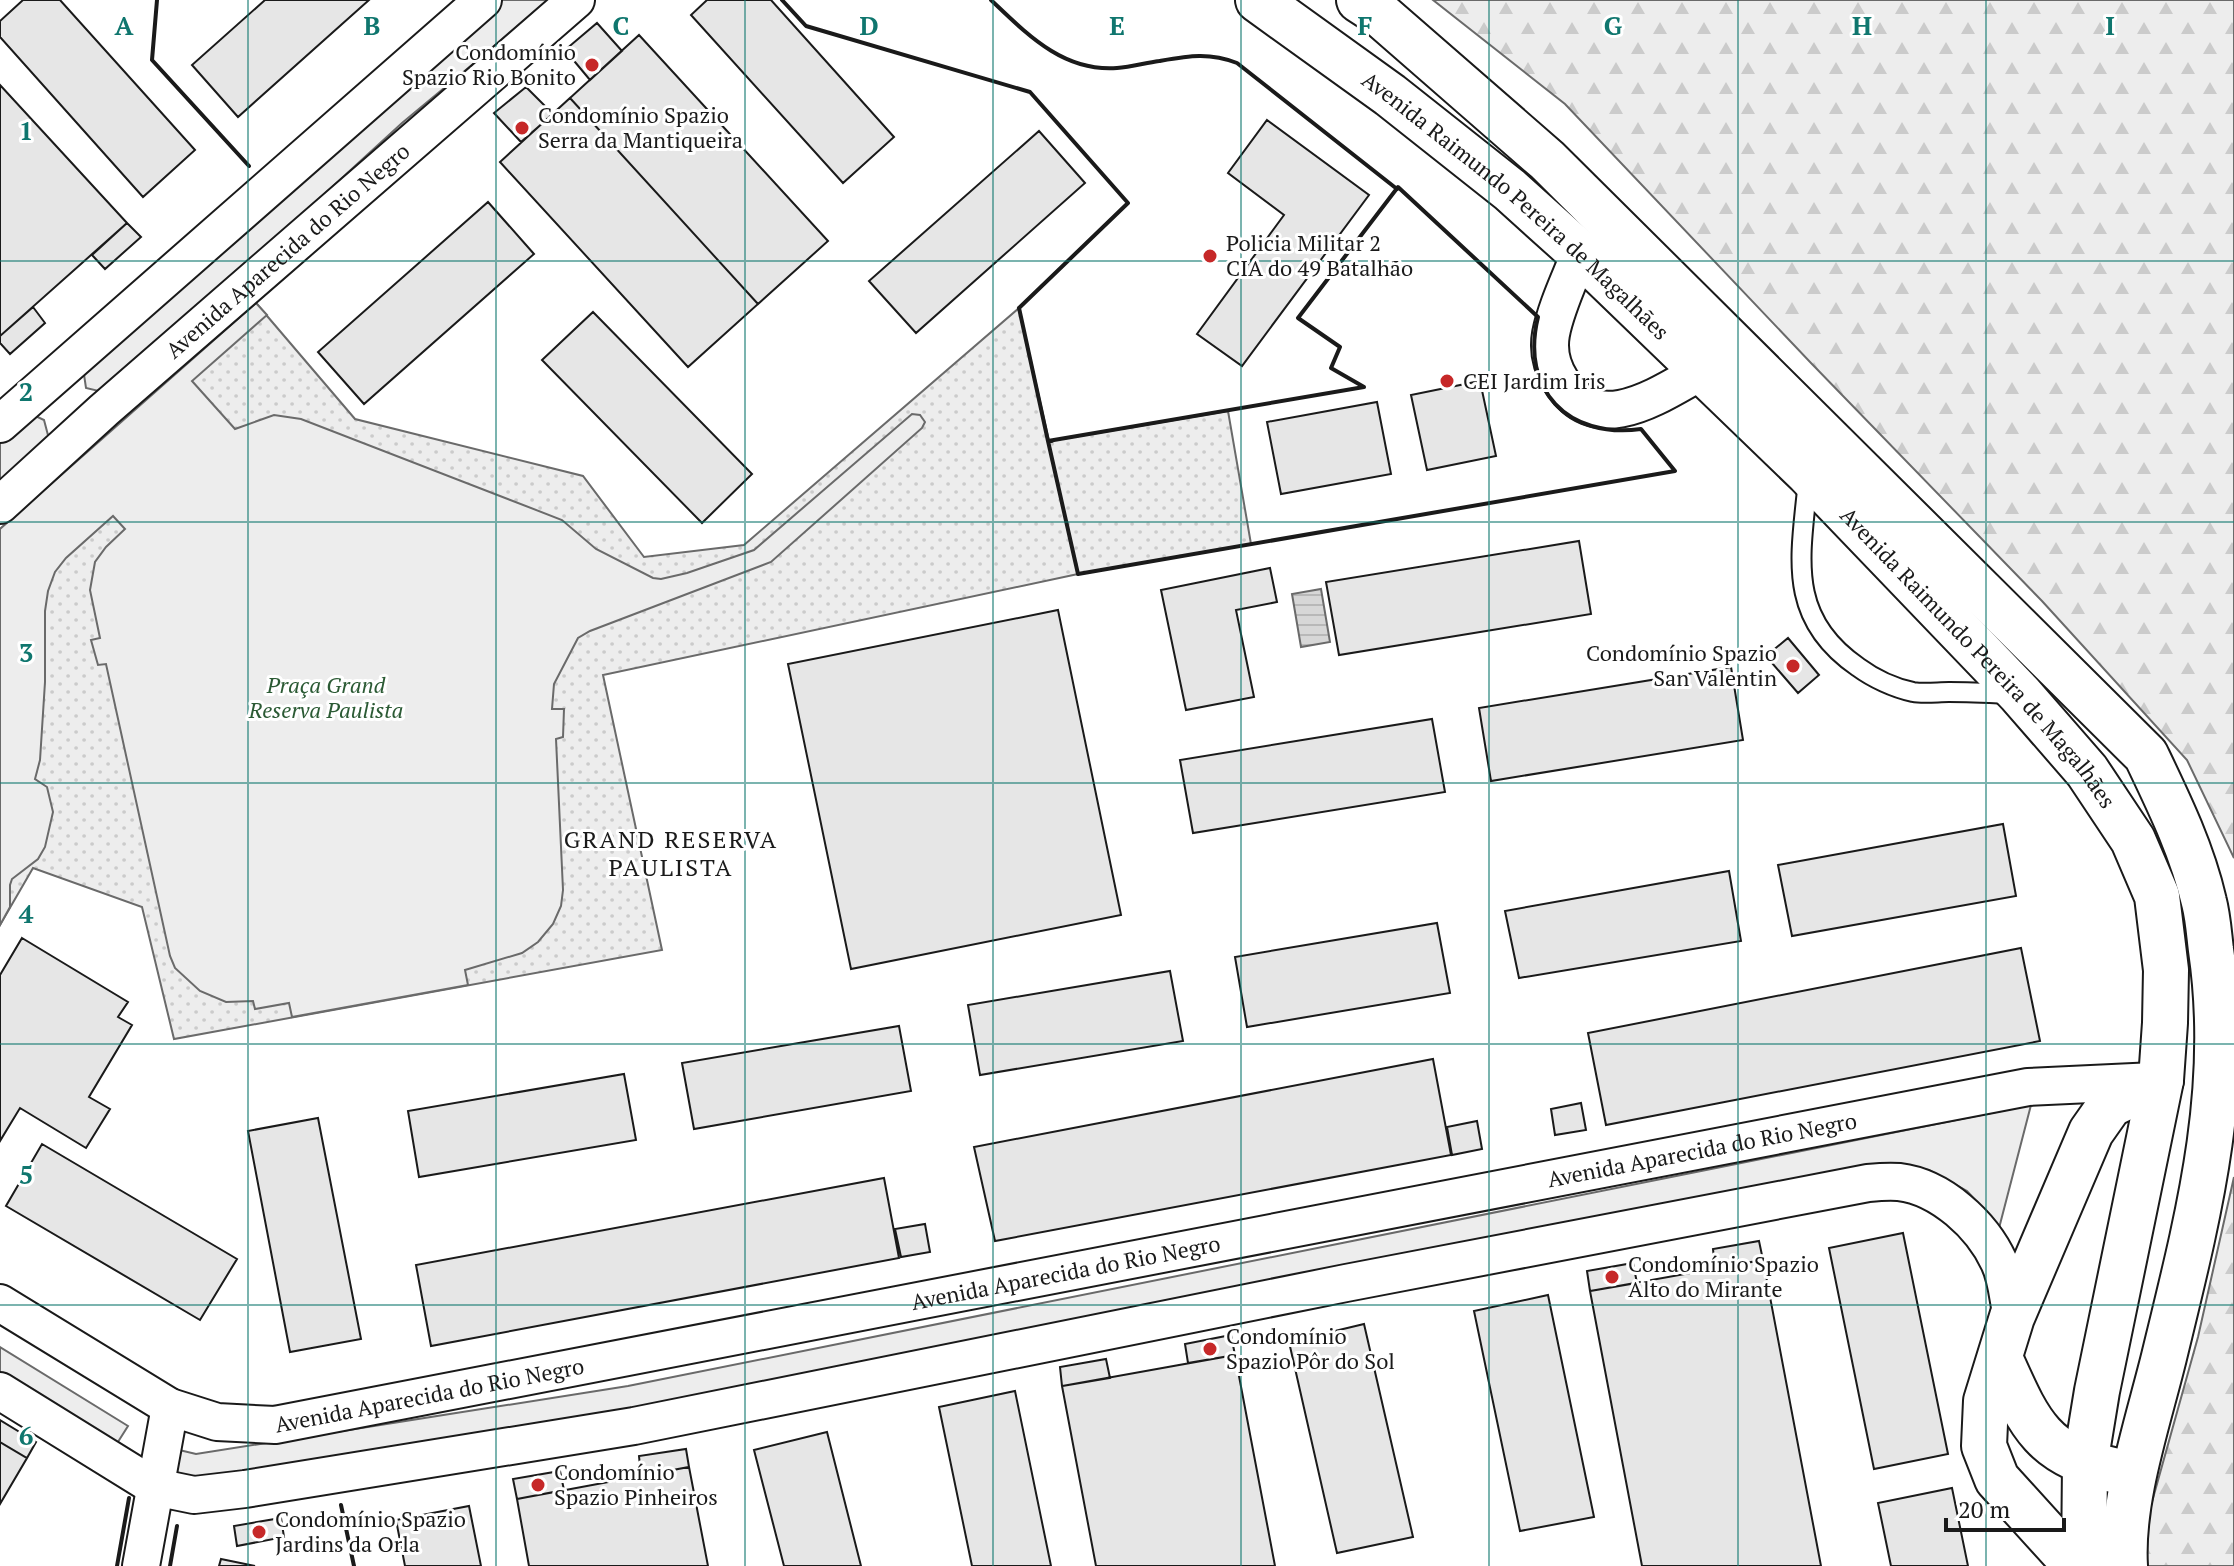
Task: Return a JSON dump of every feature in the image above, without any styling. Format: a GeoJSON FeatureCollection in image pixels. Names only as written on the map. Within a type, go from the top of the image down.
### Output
{"type":"FeatureCollection","features":[{"type":"Feature","properties":{"kind":"main road","name":"Avenida Raimundo Pereira de Magalhães"},"geometry":{"type":"LineString","coordinates":[[1258,0],[1401,104],[1510,190],[1580,253],[1808,473],[2020,694],[2087,771],[2133,840],[2157,896],[2166,970],[2161,1080],[2097,1391],[2085,1464],[2084,1566]]}},
{"type":"Feature","properties":{"kind":"main road","name":"Avenida Raimundo Pereira de Magalhães"},"geometry":{"type":"LineString","coordinates":[[1359,0],[1376,11],[1547,160],[2146,755],[2181,827],[2204,903],[2219,1036],[2214,1117],[2199,1213],[2135,1474],[2124,1545],[2125,1566]]}},
{"type":"Feature","properties":{"kind":"main road"},"geometry":{"type":"LineString","coordinates":[[2076,1566],[1997,1479],[1984,1446],[1986,1401],[2006,1337],[2091,1132],[2110,1105],[2161,1080],[2191,1094],[2214,1117]]}},
{"type":"Feature","properties":{"kind":"main road"},"geometry":{"type":"LineString","coordinates":[[2006,1337],[2026,1417],[2047,1441],[2085,1464],[2135,1474]]}},
{"type":"Feature","properties":{"kind":"street"},"geometry":{"type":"LineString","coordinates":[[0,424],[483,0]]}},
{"type":"Feature","properties":{"kind":"street","name":"Avenida Aparecida do Rio Negro"},"geometry":{"type":"LineString","coordinates":[[0,505],[576,0]]}},
{"type":"Feature","properties":{"kind":"street"},"geometry":{"type":"LineString","coordinates":[[1580,253],[1551,334],[1550,354],[1555,372],[1566,389],[1595,408],[1629,409],[1702,371]]}},
{"type":"Feature","properties":{"kind":"street"},"geometry":{"type":"LineString","coordinates":[[51,380],[89,424]]}},
{"type":"Feature","properties":{"kind":"street","name":"Avenida Aparecida do Rio Negro"},"geometry":{"type":"LineString","coordinates":[[0,1303],[170,1407],[217,1422],[275,1425],[2012,1090],[2161,1080]]}},
{"type":"Feature","properties":{"kind":"street"},"geometry":{"type":"LineString","coordinates":[[0,1391],[155,1487],[194,1495],[634,1426],[1346,1283],[1868,1183],[1899,1182],[1923,1188],[1968,1218],[1982,1234],[2001,1265],[2006,1337]]}},
{"type":"Feature","properties":{"kind":"street"},"geometry":{"type":"LineString","coordinates":[[141,1566],[170,1407]]}},
{"type":"Feature","properties":{"kind":"lane"},"geometry":{"type":"LineString","coordinates":[[1808,473],[1801,555],[1802,585],[1809,612],[1845,658],[1883,682],[1913,692],[2020,694]]}},
{"type":"Feature","properties":{"kind":"green space"},"geometry":{"type":"Polygon","coordinates":[[[1433,0],[2234,0],[2234,858],[2187,760],[2042,601],[1565,104],[1433,0]]]}},
{"type":"Feature","properties":{"kind":"green space","name":"Praça Grand Reserva Paulista"},"geometry":{"type":"Polygon","coordinates":[[[256,303],[355,419],[583,476],[644,557],[744,545],[1019,308],[1049,441],[1228,411],[1251,544],[1078,574],[603,675],[662,950],[174,1039],[142,907],[33,868],[0,925],[0,529],[256,303]]]}},
{"type":"Feature","properties":{"kind":"green space"},"geometry":{"type":"Polygon","coordinates":[[[2234,1177],[2234,1566],[2143,1566],[2150,1509],[2198,1337],[2234,1177]]]}},
{"type":"Feature","properties":{"kind":"shaded area"},"geometry":{"type":"Polygon","coordinates":[[[500,0],[550,0],[402,123],[107,393],[86,388],[83,368],[500,0]]]}},
{"type":"Feature","properties":{"kind":"shaded area","name":"Praça Grand Reserva Paulista"},"geometry":{"type":"Polygon","coordinates":[[[256,303],[267,315],[192,381],[235,429],[274,415],[301,419],[562,520],[596,549],[653,578],[687,573],[754,550],[912,414],[920,415],[925,422],[922,428],[771,562],[578,638],[554,684],[552,709],[564,709],[563,737],[556,739],[563,890],[561,906],[553,924],[538,942],[522,953],[465,970],[468,985],[292,1017],[289,1003],[255,1009],[253,1001],[226,1002],[200,991],[175,968],[170,956],[106,664],[98,665],[91,640],[100,638],[90,590],[95,562],[125,529],[113,516],[66,558],[55,572],[48,591],[40,760],[35,779],[47,787],[53,812],[45,847],[38,859],[12,879],[10,907],[0,925],[0,529],[256,303]]]}},
{"type":"Feature","properties":{"kind":"shaded area"},"geometry":{"type":"Polygon","coordinates":[[[29,413],[44,420],[49,439],[0,482],[0,439],[29,413]]]}},
{"type":"Feature","properties":{"kind":"shaded area"},"geometry":{"type":"Polygon","coordinates":[[[1321,589],[1330,642],[1301,647],[1292,594],[1321,589]]]}},
{"type":"Feature","properties":{"kind":"shaded area"},"geometry":{"type":"Polygon","coordinates":[[[2031,1105],[1998,1232],[1967,1191],[1929,1170],[1911,1167],[633,1417],[194,1487],[170,1481],[175,1449],[196,1454],[628,1386],[2031,1105]]]}},
{"type":"Feature","properties":{"kind":"shaded area"},"geometry":{"type":"Polygon","coordinates":[[[0,1347],[128,1426],[111,1453],[0,1384],[0,1347]]]}},
{"type":"Feature","properties":{"kind":"building"},"geometry":{"type":"Polygon","coordinates":[[[23,0],[60,0],[195,150],[143,197],[0,37],[0,21],[23,0]]]}},
{"type":"Feature","properties":{"kind":"building"},"geometry":{"type":"Polygon","coordinates":[[[265,0],[369,0],[238,117],[192,65],[265,0]]]}},
{"type":"Feature","properties":{"kind":"building"},"geometry":{"type":"Polygon","coordinates":[[[707,0],[771,0],[894,137],[843,183],[691,15],[707,0]]]}},
{"type":"Feature","properties":{"kind":"building","name":"Condomínio Spazio Rio Bonito"},"geometry":{"type":"Polygon","coordinates":[[[597,23],[622,51],[590,80],[565,50],[597,23]]]}},
{"type":"Feature","properties":{"kind":"building"},"geometry":{"type":"Polygon","coordinates":[[[639,35],[828,241],[758,304],[570,98],[639,35]]]}},
{"type":"Feature","properties":{"kind":"building"},"geometry":{"type":"Polygon","coordinates":[[[0,85],[127,223],[0,336],[0,85]]]}},
{"type":"Feature","properties":{"kind":"building","name":"Condomínio Spazio Serra da Mantiqueira"},"geometry":{"type":"Polygon","coordinates":[[[526,87],[553,114],[521,142],[494,113],[526,87]]]}},
{"type":"Feature","properties":{"kind":"building"},"geometry":{"type":"Polygon","coordinates":[[[570,98],[758,304],[688,367],[500,162],[570,98]]]}},
{"type":"Feature","properties":{"kind":"building"},"geometry":{"type":"Polygon","coordinates":[[[1267,120],[1369,195],[1242,366],[1197,334],[1284,215],[1228,173],[1267,120]]]}},
{"type":"Feature","properties":{"kind":"building"},"geometry":{"type":"Polygon","coordinates":[[[1039,131],[1085,183],[916,333],[869,281],[1039,131]]]}},
{"type":"Feature","properties":{"kind":"building"},"geometry":{"type":"Polygon","coordinates":[[[488,202],[534,254],[364,404],[318,352],[488,202]]]}},
{"type":"Feature","properties":{"kind":"building"},"geometry":{"type":"Polygon","coordinates":[[[127,223],[141,237],[105,269],[92,255],[127,223]]]}},
{"type":"Feature","properties":{"kind":"building"},"geometry":{"type":"Polygon","coordinates":[[[33,307],[45,323],[10,354],[0,343],[0,336],[33,307]]]}},
{"type":"Feature","properties":{"kind":"building"},"geometry":{"type":"Polygon","coordinates":[[[593,312],[752,474],[702,523],[542,360],[593,312]]]}},
{"type":"Feature","properties":{"kind":"building"},"geometry":{"type":"Polygon","coordinates":[[[1480,381],[1496,456],[1427,470],[1411,395],[1480,381]]]}},
{"type":"Feature","properties":{"kind":"building"},"geometry":{"type":"Polygon","coordinates":[[[1377,402],[1391,474],[1281,494],[1267,422],[1377,402]]]}},
{"type":"Feature","properties":{"kind":"building"},"geometry":{"type":"Polygon","coordinates":[[[1579,541],[1591,614],[1339,655],[1326,582],[1579,541]]]}},
{"type":"Feature","properties":{"kind":"building"},"geometry":{"type":"Polygon","coordinates":[[[1270,568],[1277,602],[1236,610],[1254,697],[1186,710],[1161,590],[1270,568]]]}},
{"type":"Feature","properties":{"kind":"building"},"geometry":{"type":"Polygon","coordinates":[[[1058,610],[1121,915],[851,969],[788,664],[1058,610]]]}},
{"type":"Feature","properties":{"kind":"building","name":"Condomínio Spazio San Valentin"},"geometry":{"type":"Polygon","coordinates":[[[1788,638],[1819,675],[1798,693],[1766,656],[1788,638]]]}},
{"type":"Feature","properties":{"kind":"building"},"geometry":{"type":"Polygon","coordinates":[[[1731,667],[1743,740],[1491,781],[1479,708],[1731,667]]]}},
{"type":"Feature","properties":{"kind":"building"},"geometry":{"type":"Polygon","coordinates":[[[1432,719],[1445,792],[1193,833],[1180,760],[1432,719]]]}},
{"type":"Feature","properties":{"kind":"building"},"geometry":{"type":"Polygon","coordinates":[[[2003,824],[2016,896],[1792,936],[1778,865],[2003,824]]]}},
{"type":"Feature","properties":{"kind":"building"},"geometry":{"type":"Polygon","coordinates":[[[1729,871],[1741,941],[1519,978],[1505,911],[1729,871]]]}},
{"type":"Feature","properties":{"kind":"building"},"geometry":{"type":"Polygon","coordinates":[[[1437,923],[1450,993],[1247,1027],[1235,957],[1437,923]]]}},
{"type":"Feature","properties":{"kind":"building"},"geometry":{"type":"Polygon","coordinates":[[[22,938],[128,1002],[118,1017],[132,1025],[89,1097],[110,1109],[86,1148],[20,1108],[0,1141],[0,975],[22,938]]]}},
{"type":"Feature","properties":{"kind":"building"},"geometry":{"type":"Polygon","coordinates":[[[2021,948],[2040,1041],[1606,1125],[1588,1033],[2021,948]]]}},
{"type":"Feature","properties":{"kind":"building"},"geometry":{"type":"Polygon","coordinates":[[[1170,971],[1183,1041],[980,1075],[968,1005],[1170,971]]]}},
{"type":"Feature","properties":{"kind":"building"},"geometry":{"type":"Polygon","coordinates":[[[899,1026],[911,1091],[694,1129],[682,1063],[899,1026]]]}},
{"type":"Feature","properties":{"kind":"building"},"geometry":{"type":"Polygon","coordinates":[[[1433,1059],[1451,1155],[995,1241],[974,1147],[1433,1059]]]}},
{"type":"Feature","properties":{"kind":"building"},"geometry":{"type":"Polygon","coordinates":[[[624,1074],[636,1140],[419,1177],[408,1111],[624,1074]]]}},
{"type":"Feature","properties":{"kind":"building"},"geometry":{"type":"Polygon","coordinates":[[[1581,1103],[1586,1130],[1555,1135],[1551,1109],[1581,1103]]]}},
{"type":"Feature","properties":{"kind":"building"},"geometry":{"type":"Polygon","coordinates":[[[318,1118],[361,1339],[290,1352],[248,1131],[318,1118]]]}},
{"type":"Feature","properties":{"kind":"building"},"geometry":{"type":"Polygon","coordinates":[[[1477,1121],[1482,1149],[1452,1155],[1447,1127],[1477,1121]]]}},
{"type":"Feature","properties":{"kind":"building"},"geometry":{"type":"Polygon","coordinates":[[[42,1144],[237,1259],[200,1320],[6,1206],[42,1144]]]}},
{"type":"Feature","properties":{"kind":"building"},"geometry":{"type":"Polygon","coordinates":[[[884,1178],[899,1258],[431,1346],[416,1265],[884,1178]]]}},
{"type":"Feature","properties":{"kind":"building"},"geometry":{"type":"Polygon","coordinates":[[[925,1224],[930,1252],[901,1257],[895,1229],[925,1224]]]}},
{"type":"Feature","properties":{"kind":"building"},"geometry":{"type":"Polygon","coordinates":[[[1903,1233],[1948,1454],[1874,1469],[1829,1248],[1903,1233]]]}},
{"type":"Feature","properties":{"kind":"building"},"geometry":{"type":"Polygon","coordinates":[[[1759,1241],[1763,1260],[1715,1268],[1713,1249],[1759,1241]]]}},
{"type":"Feature","properties":{"kind":"building"},"geometry":{"type":"Polygon","coordinates":[[[1763,1260],[1821,1566],[1642,1566],[1590,1291],[1763,1260]]]}},
{"type":"Feature","properties":{"kind":"building","name":"Condomínio Spazio Alto do Mirante"},"geometry":{"type":"Polygon","coordinates":[[[1633,1263],[1637,1283],[1590,1291],[1587,1271],[1633,1263]]]}},
{"type":"Feature","properties":{"kind":"building"},"geometry":{"type":"Polygon","coordinates":[[[1548,1295],[1594,1517],[1520,1531],[1474,1311],[1548,1295]]]}},
{"type":"Feature","properties":{"kind":"building"},"geometry":{"type":"Polygon","coordinates":[[[1364,1324],[1413,1537],[1337,1553],[1289,1342],[1364,1324]]]}},
{"type":"Feature","properties":{"kind":"building","name":"Condomínio Spazio Pôr do Sol"},"geometry":{"type":"Polygon","coordinates":[[[1231,1335],[1235,1355],[1188,1363],[1185,1344],[1231,1335]]]}},
{"type":"Feature","properties":{"kind":"building"},"geometry":{"type":"Polygon","coordinates":[[[1235,1355],[1275,1566],[1096,1566],[1062,1386],[1235,1355]]]}},
{"type":"Feature","properties":{"kind":"building"},"geometry":{"type":"Polygon","coordinates":[[[1106,1359],[1110,1378],[1062,1386],[1060,1367],[1106,1359]]]}},
{"type":"Feature","properties":{"kind":"building"},"geometry":{"type":"Polygon","coordinates":[[[1015,1391],[1051,1566],[972,1566],[939,1407],[1015,1391]]]}},
{"type":"Feature","properties":{"kind":"building"},"geometry":{"type":"Polygon","coordinates":[[[0,1420],[36,1442],[27,1458],[0,1442],[0,1420]]]}},
{"type":"Feature","properties":{"kind":"building"},"geometry":{"type":"Polygon","coordinates":[[[827,1432],[861,1566],[784,1566],[754,1450],[827,1432]]]}},
{"type":"Feature","properties":{"kind":"building"},"geometry":{"type":"Polygon","coordinates":[[[0,1442],[27,1458],[0,1504],[0,1442]]]}},
{"type":"Feature","properties":{"kind":"building"},"geometry":{"type":"Polygon","coordinates":[[[686,1449],[689,1467],[641,1476],[639,1456],[686,1449]]]}},
{"type":"Feature","properties":{"kind":"building"},"geometry":{"type":"Polygon","coordinates":[[[689,1467],[708,1566],[529,1566],[517,1499],[689,1467]]]}},
{"type":"Feature","properties":{"kind":"building","name":"Condomínio Spazio Pinheiros"},"geometry":{"type":"Polygon","coordinates":[[[560,1471],[564,1490],[517,1499],[513,1479],[560,1471]]]}},
{"type":"Feature","properties":{"kind":"building"},"geometry":{"type":"Polygon","coordinates":[[[1952,1488],[1968,1566],[1891,1566],[1878,1503],[1952,1488]]]}},
{"type":"Feature","properties":{"kind":"building"},"geometry":{"type":"Polygon","coordinates":[[[469,1506],[481,1566],[405,1566],[396,1520],[469,1506]]]}},
{"type":"Feature","properties":{"kind":"building","name":"Condomínio Spazio Jardins da Orla"},"geometry":{"type":"Polygon","coordinates":[[[281,1518],[284,1537],[237,1546],[234,1526],[281,1518]]]}},
{"type":"Feature","properties":{"kind":"building"},"geometry":{"type":"Polygon","coordinates":[[[221,1559],[255,1566],[219,1566],[221,1559]]]}},
{"type":"Feature","properties":{"kind":"fence"},"geometry":{"type":"LineString","coordinates":[[991,0],[1032,38],[1080,64],[1117,68],[1198,56],[1237,63]]}},
{"type":"Feature","properties":{"kind":"fence"},"geometry":{"type":"LineString","coordinates":[[1398,187],[1538,317],[1535,326]]}},
{"type":"Feature","properties":{"kind":"wall"},"geometry":{"type":"LineString","coordinates":[[157,0],[152,60],[249,166]]}},
{"type":"Feature","properties":{"kind":"wall"},"geometry":{"type":"LineString","coordinates":[[782,0],[806,26],[1030,92],[1128,203],[1019,308]]}},
{"type":"Feature","properties":{"kind":"wall"},"geometry":{"type":"LineString","coordinates":[[991,0],[1032,38],[1080,64],[1117,68],[1198,56],[1237,63],[1397,189]]}},
{"type":"Feature","properties":{"kind":"wall"},"geometry":{"type":"LineString","coordinates":[[1398,187],[1538,317],[1534,343],[1536,367],[1543,387],[1555,404],[1572,417],[1592,426],[1615,430],[1641,429],[1675,471],[1078,574],[1048,441],[1364,387],[1331,368],[1340,347],[1298,318],[1398,187]]}},
{"type":"Feature","properties":{"kind":"wall"},"geometry":{"type":"LineString","coordinates":[[1019,308],[1048,441],[1052,441]]}},
{"type":"Feature","properties":{"kind":"wall"},"geometry":{"type":"LineString","coordinates":[[117,1566],[129,1498]]}},
{"type":"Feature","properties":{"kind":"wall"},"geometry":{"type":"LineString","coordinates":[[341,1505],[354,1566]]}},
{"type":"Feature","properties":{"kind":"wall"},"geometry":{"type":"LineString","coordinates":[[170,1566],[177,1526]]}},
{"type":"Feature","properties":{"kind":"place","name":"Condomínio Spazio Rio Bonito"},"geometry":{"type":"Point","coordinates":[592,65]}},
{"type":"Feature","properties":{"kind":"place","name":"Condomínio Spazio Serra da Mantiqueira"},"geometry":{"type":"Point","coordinates":[522,128]}},
{"type":"Feature","properties":{"kind":"place","name":"Policia Militar 2 CIA do 49 Batalhão"},"geometry":{"type":"Point","coordinates":[1210,256]}},
{"type":"Feature","properties":{"kind":"place","name":"CEI Jardim Iris"},"geometry":{"type":"Point","coordinates":[1447,381]}},
{"type":"Feature","properties":{"kind":"place","name":"Condomínio Spazio San Valentin"},"geometry":{"type":"Point","coordinates":[1793,666]}},
{"type":"Feature","properties":{"kind":"place","name":"Condomínio Spazio Alto do Mirante"},"geometry":{"type":"Point","coordinates":[1612,1277]}},
{"type":"Feature","properties":{"kind":"place","name":"Condomínio Spazio Pôr do Sol"},"geometry":{"type":"Point","coordinates":[1210,1349]}},
{"type":"Feature","properties":{"kind":"place","name":"Condomínio Spazio Pinheiros"},"geometry":{"type":"Point","coordinates":[538,1485]}},
{"type":"Feature","properties":{"kind":"place","name":"Condomínio Spazio Jardins da Orla"},"geometry":{"type":"Point","coordinates":[259,1532]}},
{"type":"Feature","properties":{"kind":"district","name":"GRAND RESERVA PAULISTA"},"geometry":{"type":"Point","coordinates":[671,854]}}]}
